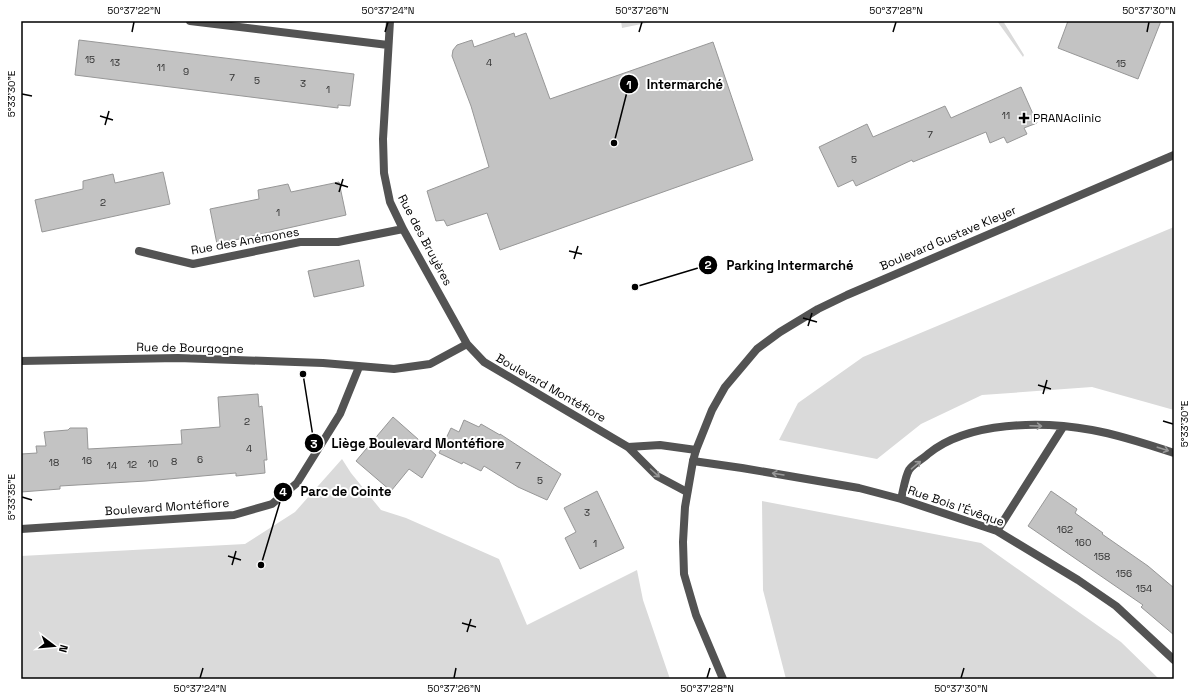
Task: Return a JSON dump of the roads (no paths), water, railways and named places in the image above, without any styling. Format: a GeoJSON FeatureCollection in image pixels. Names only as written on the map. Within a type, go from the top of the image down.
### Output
{"type":"FeatureCollection","features":[{"type":"Feature","properties":{"kind":"street"},"geometry":{"type":"LineString","coordinates":[[190,21],[388,45]]}},
{"type":"Feature","properties":{"kind":"street","name":"Rue des Bruyères"},"geometry":{"type":"LineString","coordinates":[[390,21],[383,139],[384,173],[390,202],[403,229],[467,344]]}},
{"type":"Feature","properties":{"kind":"street","name":"Boulevard Gustave Kleyer"},"geometry":{"type":"LineString","coordinates":[[723,679],[696,615],[684,574],[683,542],[687,492],[696,450],[712,410],[725,387],[757,349],[780,332],[818,309],[847,295],[1174,155]]}},
{"type":"Feature","properties":{"kind":"street","name":"Rue des Anémones"},"geometry":{"type":"LineString","coordinates":[[139,251],[193,264],[300,242],[338,242],[403,229]]}},
{"type":"Feature","properties":{"kind":"street"},"geometry":{"type":"LineString","coordinates":[[359,367],[394,369],[430,364],[467,344]]}},
{"type":"Feature","properties":{"kind":"street","name":"Boulevard Montéfiore"},"geometry":{"type":"LineString","coordinates":[[467,344],[484,362],[628,446],[657,476],[687,492]]}},
{"type":"Feature","properties":{"kind":"street","name":"Rue de Bourgogne"},"geometry":{"type":"LineString","coordinates":[[21,361],[178,358],[323,363],[359,367]]}},
{"type":"Feature","properties":{"kind":"street","name":"Boulevard Montéfiore"},"geometry":{"type":"LineString","coordinates":[[21,530],[234,515],[272,504],[297,483],[340,414],[359,367]]}},
{"type":"Feature","properties":{"kind":"street"},"geometry":{"type":"LineString","coordinates":[[901,499],[909,470],[939,445],[970,433],[1014,425],[1092,430],[1133,440],[1174,453]]}},
{"type":"Feature","properties":{"kind":"street"},"geometry":{"type":"LineString","coordinates":[[996,531],[1063,427]]}},
{"type":"Feature","properties":{"kind":"street"},"geometry":{"type":"LineString","coordinates":[[628,446],[660,445],[696,450]]}},
{"type":"Feature","properties":{"kind":"street","name":"Rue Bois l'Évêque"},"geometry":{"type":"LineString","coordinates":[[693,461],[859,488],[901,499],[996,531],[1078,580],[1116,606],[1174,660]]}},
{"type":"Feature","properties":{"kind":"place","name":"PRANAclinic"},"geometry":{"type":"Point","coordinates":[1024,118]}},
{"type":"Feature","properties":{"kind":"place","name":"Intermarché"},"geometry":{"type":"Point","coordinates":[614,143]}},
{"type":"Feature","properties":{"kind":"place","name":"Parking Intermarché"},"geometry":{"type":"Point","coordinates":[635,287]}},
{"type":"Feature","properties":{"kind":"place","name":"Liège Boulevard Montéfiore"},"geometry":{"type":"Point","coordinates":[303,374]}},
{"type":"Feature","properties":{"kind":"place","name":"Parc de Cointe"},"geometry":{"type":"Point","coordinates":[261,565]}}]}
